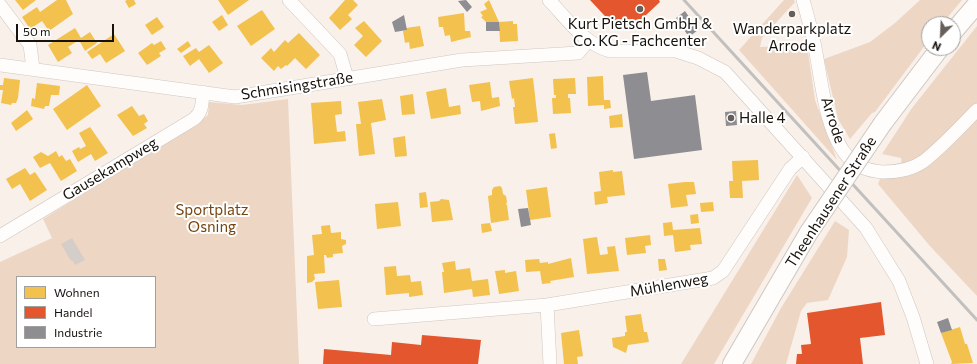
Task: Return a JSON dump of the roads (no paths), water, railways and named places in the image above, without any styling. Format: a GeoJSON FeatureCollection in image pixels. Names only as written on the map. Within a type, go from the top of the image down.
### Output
{"type":"FeatureCollection","features":[{"type":"Feature","properties":{"kind":"main road"},"geometry":{"type":"LineString","coordinates":[[961,23],[977,4]]}},
{"type":"Feature","properties":{"kind":"main road","name":"Theenhausener Straße"},"geometry":{"type":"LineString","coordinates":[[732,364],[809,232],[883,123],[934,56]]}},
{"type":"Feature","properties":{"kind":"street"},"geometry":{"type":"LineString","coordinates":[[289,0],[340,54],[347,78]]}},
{"type":"Feature","properties":{"kind":"street"},"geometry":{"type":"LineString","coordinates":[[549,0],[588,41],[599,48],[610,51],[676,51],[698,58],[725,72],[866,228],[899,281],[913,317],[927,364]]}},
{"type":"Feature","properties":{"kind":"street","name":"Arrode"},"geometry":{"type":"LineString","coordinates":[[803,0],[830,123],[839,143],[848,157],[859,167],[875,171],[891,172],[913,166],[923,161],[977,110]]}},
{"type":"Feature","properties":{"kind":"street"},"geometry":{"type":"LineString","coordinates":[[0,5],[30,45],[34,69]]}},
{"type":"Feature","properties":{"kind":"street","name":"Schmisingstraße"},"geometry":{"type":"LineString","coordinates":[[0,65],[235,97],[462,60],[578,53],[588,41]]}},
{"type":"Feature","properties":{"kind":"street","name":"Gausekampweg"},"geometry":{"type":"LineString","coordinates":[[0,236],[194,119],[202,108],[203,92]]}},
{"type":"Feature","properties":{"kind":"street","name":"Mühlenweg"},"geometry":{"type":"LineString","coordinates":[[374,319],[547,305],[695,282],[718,275],[790,169],[803,157]]}},
{"type":"Feature","properties":{"kind":"street"},"geometry":{"type":"LineString","coordinates":[[547,305],[550,364]]}},
{"type":"Feature","properties":{"kind":"railway"},"geometry":{"type":"LineString","coordinates":[[684,0],[977,320]]}},
{"type":"Feature","properties":{"kind":"place","name":"Kurt Pietsch GmbH & Co. KG - Fachcenter"},"geometry":{"type":"Point","coordinates":[640,9]}},
{"type":"Feature","properties":{"kind":"place","name":"Wanderparkplatz Arrode"},"geometry":{"type":"Point","coordinates":[792,14]}},
{"type":"Feature","properties":{"kind":"place","name":"Halle 4"},"geometry":{"type":"Point","coordinates":[731,118]}},
{"type":"Feature","properties":{"kind":"park label","name":"Sportplatz Osning"},"geometry":{"type":"Point","coordinates":[212,218]}}]}
